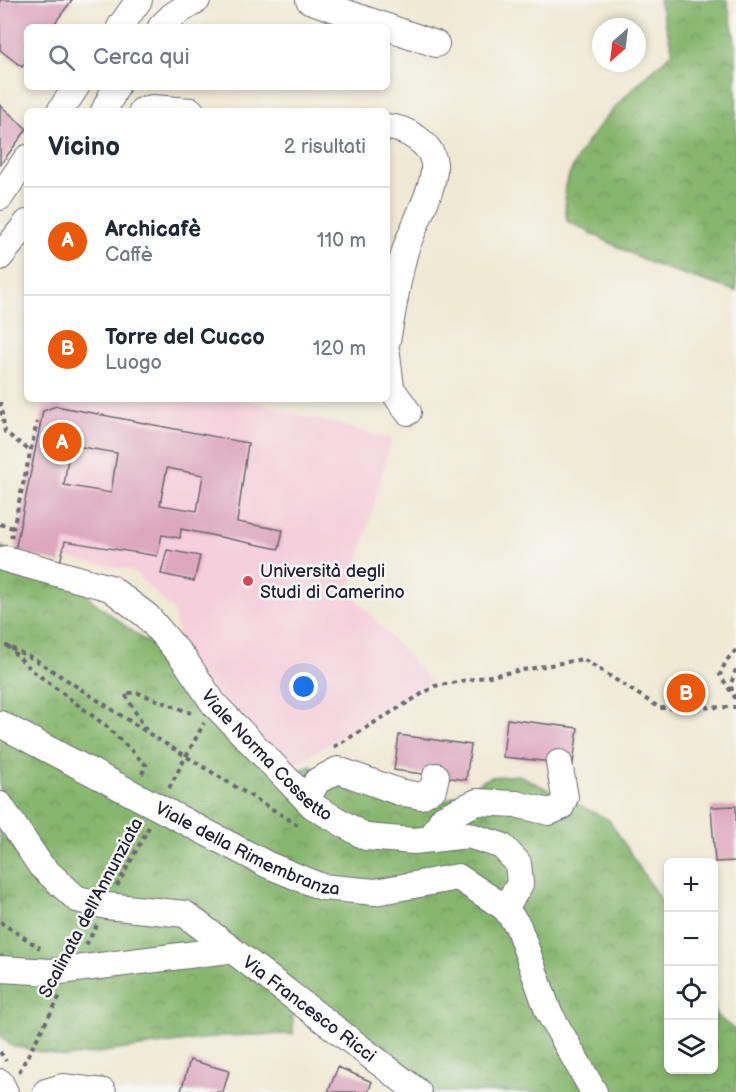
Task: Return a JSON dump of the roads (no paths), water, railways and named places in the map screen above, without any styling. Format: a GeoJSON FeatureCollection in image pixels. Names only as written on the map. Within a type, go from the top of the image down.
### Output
{"type":"FeatureCollection","features":[{"type":"Feature","properties":{"kind":"street"},"geometry":{"type":"LineString","coordinates":[[122,24],[140,0]]}},
{"type":"Feature","properties":{"kind":"street"},"geometry":{"type":"LineString","coordinates":[[164,24],[173,15],[197,0]]}},
{"type":"Feature","properties":{"kind":"street"},"geometry":{"type":"LineString","coordinates":[[309,0],[378,24]]}},
{"type":"Feature","properties":{"kind":"street"},"geometry":{"type":"LineString","coordinates":[[390,28],[436,44]]}},
{"type":"Feature","properties":{"kind":"street"},"geometry":{"type":"LineString","coordinates":[[62,108],[74,90]]}},
{"type":"Feature","properties":{"kind":"street"},"geometry":{"type":"LineString","coordinates":[[106,108],[114,90]]}},
{"type":"Feature","properties":{"kind":"street"},"geometry":{"type":"LineString","coordinates":[[390,127],[396,128],[423,142],[434,164],[426,198],[406,250],[390,327]]}},
{"type":"Feature","properties":{"kind":"street"},"geometry":{"type":"LineString","coordinates":[[2,190],[24,162]]}},
{"type":"Feature","properties":{"kind":"street"},"geometry":{"type":"LineString","coordinates":[[0,257],[24,227]]}},
{"type":"Feature","properties":{"kind":"street"},"geometry":{"type":"LineString","coordinates":[[390,380],[391,388],[408,412]]}},
{"type":"Feature","properties":{"kind":"street","name":"Viale Norma Cossetto"},"geometry":{"type":"LineString","coordinates":[[6,559],[110,588],[147,616],[184,659],[214,704],[307,800],[313,806],[366,837],[414,841],[468,836],[502,846],[518,863],[520,884],[505,908]]}},
{"type":"Feature","properties":{"kind":"street","name":"Viale della Rimembranza"},"geometry":{"type":"LineString","coordinates":[[0,724],[268,865],[322,887],[375,892],[458,877],[505,908]]}},
{"type":"Feature","properties":{"kind":"street"},"geometry":{"type":"LineString","coordinates":[[431,839],[443,818],[477,802],[516,804],[549,812],[561,807],[565,797],[559,763]]}},
{"type":"Feature","properties":{"kind":"street"},"geometry":{"type":"LineString","coordinates":[[307,800],[317,781],[338,771],[399,792],[421,796],[433,789],[436,776]]}},
{"type":"Feature","properties":{"kind":"street"},"geometry":{"type":"LineString","coordinates":[[0,805],[41,866],[77,899],[107,906],[185,914],[228,950]]}},
{"type":"Feature","properties":{"kind":"street"},"geometry":{"type":"LineString","coordinates":[[505,908],[519,926],[548,1011],[594,1092]]}},
{"type":"Feature","properties":{"kind":"street"},"geometry":{"type":"LineString","coordinates":[[0,969],[52,972],[228,950]]}},
{"type":"Feature","properties":{"kind":"street","name":"Via Francesco Ricci"},"geometry":{"type":"LineString","coordinates":[[228,950],[327,1021],[418,1092]]}},
{"type":"Feature","properties":{"kind":"street"},"geometry":{"type":"LineString","coordinates":[[46,1092],[63,1087],[103,1092]]}},
{"type":"Feature","properties":{"kind":"place","name":"Archicafè"},"geometry":{"type":"Point","coordinates":[62,442]}},
{"type":"Feature","properties":{"kind":"place","name":"Università degli Studi di Camerino"},"geometry":{"type":"Point","coordinates":[248,581]}},
{"type":"Feature","properties":{"kind":"place","name":"Torre del Cucco"},"geometry":{"type":"Point","coordinates":[686,693]}}]}
